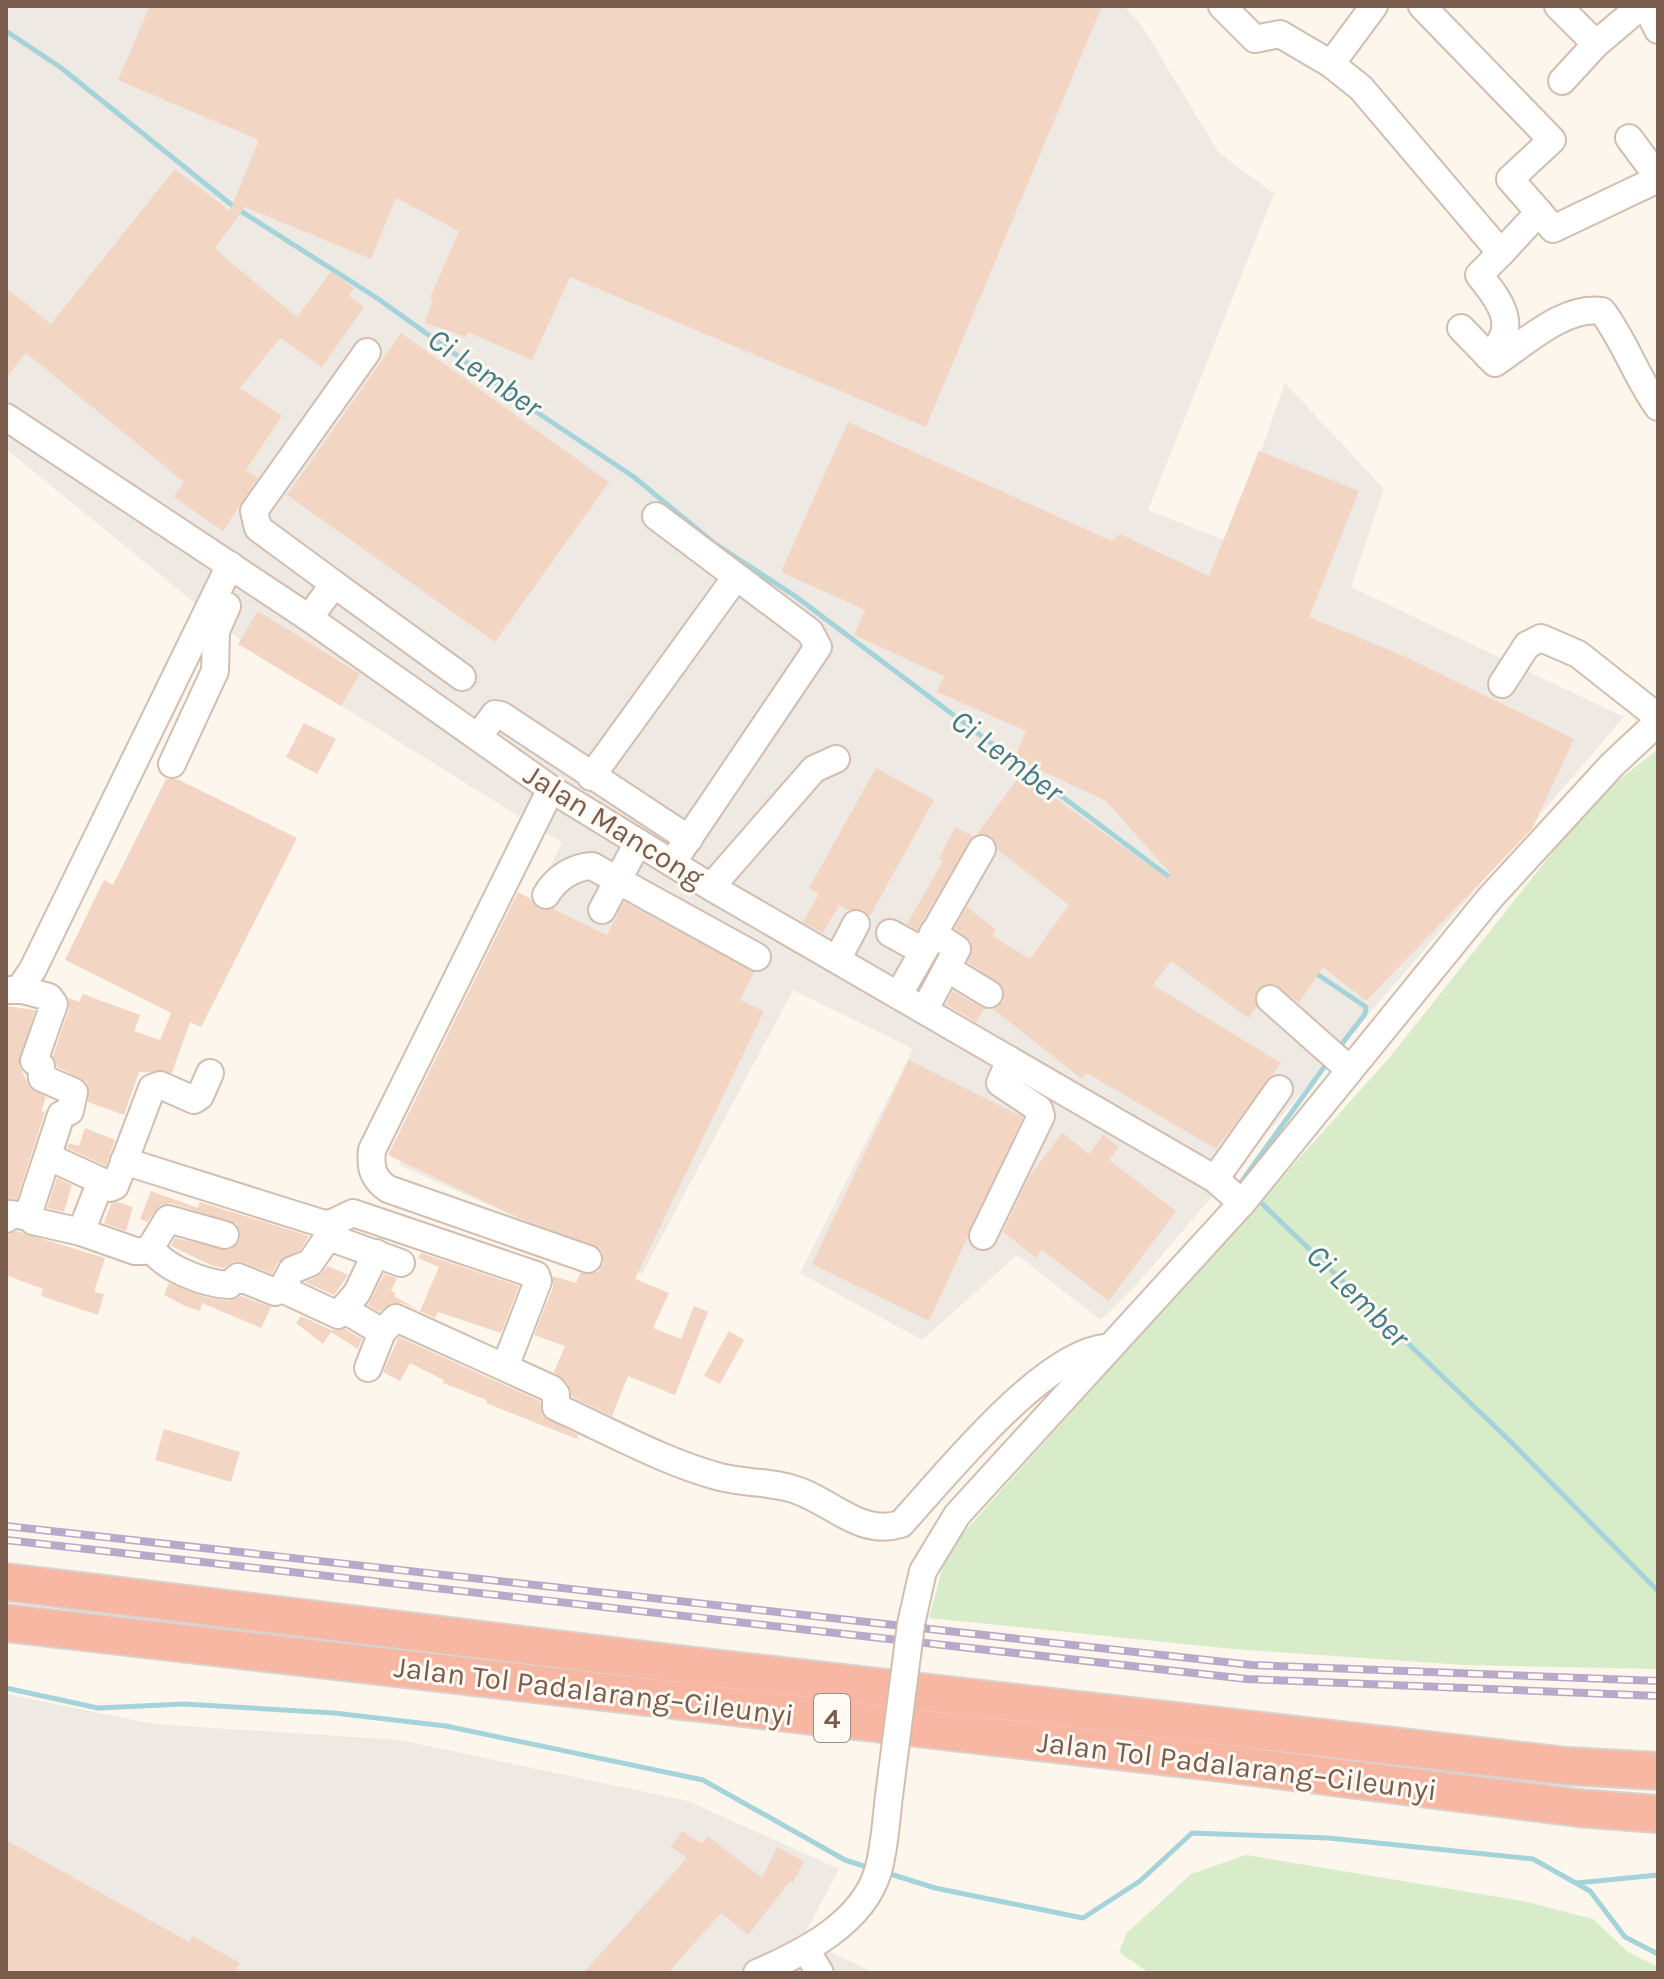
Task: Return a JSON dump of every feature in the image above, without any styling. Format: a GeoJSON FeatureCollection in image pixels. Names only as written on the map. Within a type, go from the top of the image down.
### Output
{"type":"FeatureCollection","features":[{"type":"Feature","properties":{"kind":"highway","name":"Jalan Tol Padalarang–Cileunyi"},"geometry":{"type":"LineString","coordinates":[[6,1582],[695,1666],[1567,1766],[1658,1771]]}},
{"type":"Feature","properties":{"kind":"highway","name":"Jalan Tol Padalarang–Cileunyi"},"geometry":{"type":"LineString","coordinates":[[6,1623],[1221,1763],[1578,1808],[1658,1814]]}},
{"type":"Feature","properties":{"kind":"street"},"geometry":{"type":"LineString","coordinates":[[1222,6],[1255,39],[1279,33],[1331,64],[1361,88],[1501,253]]}},
{"type":"Feature","properties":{"kind":"street"},"geometry":{"type":"LineString","coordinates":[[1331,64],[1374,6]]}},
{"type":"Feature","properties":{"kind":"street"},"geometry":{"type":"LineString","coordinates":[[1422,6],[1552,140],[1510,179],[1553,229],[1658,178],[1629,138]]}},
{"type":"Feature","properties":{"kind":"street"},"geometry":{"type":"LineString","coordinates":[[1558,6],[1596,44]]}},
{"type":"Feature","properties":{"kind":"street"},"geometry":{"type":"LineString","coordinates":[[1562,81],[1596,44],[1643,6],[1658,30]]}},
{"type":"Feature","properties":{"kind":"street"},"geometry":{"type":"LineString","coordinates":[[1488,356],[1503,343],[1506,324],[1502,308],[1479,275],[1539,212]]}},
{"type":"Feature","properties":{"kind":"street"},"geometry":{"type":"LineString","coordinates":[[1461,328],[1495,363],[1556,322],[1589,309],[1602,311],[1615,328],[1640,383],[1658,407]]}},
{"type":"Feature","properties":{"kind":"street"},"geometry":{"type":"LineString","coordinates":[[367,352],[254,511],[258,528],[462,677]]}},
{"type":"Feature","properties":{"kind":"street","name":"Jalan Mancong"},"geometry":{"type":"LineString","coordinates":[[6,417],[309,618],[551,789],[711,887],[1235,1191]]}},
{"type":"Feature","properties":{"kind":"street"},"geometry":{"type":"LineString","coordinates":[[656,516],[810,632],[818,647],[672,863]]}},
{"type":"Feature","properties":{"kind":"street"},"geometry":{"type":"LineString","coordinates":[[172,764],[215,671],[216,631],[237,570]]}},
{"type":"Feature","properties":{"kind":"street"},"geometry":{"type":"LineString","coordinates":[[13,990],[33,969],[237,570]]}},
{"type":"Feature","properties":{"kind":"street"},"geometry":{"type":"LineString","coordinates":[[591,777],[736,577]]}},
{"type":"Feature","properties":{"kind":"street"},"geometry":{"type":"LineString","coordinates":[[309,618],[334,584]]}},
{"type":"Feature","properties":{"kind":"street"},"geometry":{"type":"LineString","coordinates":[[757,1973],[806,1950],[865,1900],[879,1869],[911,1624],[923,1571],[957,1515],[1105,1348],[1339,1060],[1612,765],[1658,720],[1578,654],[1541,638],[1527,645],[1502,684]]}},
{"type":"Feature","properties":{"kind":"street"},"geometry":{"type":"LineString","coordinates":[[478,737],[495,714],[501,715],[689,839]]}},
{"type":"Feature","properties":{"kind":"street"},"geometry":{"type":"LineString","coordinates":[[711,887],[814,769],[836,759]]}},
{"type":"Feature","properties":{"kind":"street"},"geometry":{"type":"LineString","coordinates":[[551,789],[372,1150],[371,1163],[373,1175],[388,1189],[588,1259]]}},
{"type":"Feature","properties":{"kind":"street"},"geometry":{"type":"LineString","coordinates":[[602,910],[638,842]]}},
{"type":"Feature","properties":{"kind":"street"},"geometry":{"type":"LineString","coordinates":[[899,994],[982,849]]}},
{"type":"Feature","properties":{"kind":"street"},"geometry":{"type":"LineString","coordinates":[[546,895],[551,886],[576,867],[592,866],[757,957]]}},
{"type":"Feature","properties":{"kind":"street"},"geometry":{"type":"LineString","coordinates":[[838,958],[856,924]]}},
{"type":"Feature","properties":{"kind":"street"},"geometry":{"type":"LineString","coordinates":[[890,933],[957,947],[925,1009]]}},
{"type":"Feature","properties":{"kind":"street"},"geometry":{"type":"LineString","coordinates":[[948,969],[989,994]]}},
{"type":"Feature","properties":{"kind":"street"},"geometry":{"type":"LineString","coordinates":[[13,990],[49,997],[54,1004],[34,1061],[41,1066],[42,1078],[74,1092],[70,1111],[61,1115],[49,1157],[17,1218],[81,1232],[135,1251],[151,1247],[168,1219],[225,1235]]}},
{"type":"Feature","properties":{"kind":"street"},"geometry":{"type":"LineString","coordinates":[[1270,999],[1339,1060]]}},
{"type":"Feature","properties":{"kind":"street"},"geometry":{"type":"LineString","coordinates":[[983,1236],[1041,1116],[1039,1109],[1000,1083],[1010,1060]]}},
{"type":"Feature","properties":{"kind":"street"},"geometry":{"type":"LineString","coordinates":[[49,1157],[113,1188],[152,1088],[160,1085],[194,1100],[200,1096],[210,1073]]}},
{"type":"Feature","properties":{"kind":"street"},"geometry":{"type":"LineString","coordinates":[[1235,1191],[1279,1089]]}},
{"type":"Feature","properties":{"kind":"street"},"geometry":{"type":"LineString","coordinates":[[124,1161],[321,1223],[330,1224],[353,1213],[536,1275],[538,1281],[505,1367]]}},
{"type":"Feature","properties":{"kind":"street"},"geometry":{"type":"LineString","coordinates":[[81,1232],[101,1181]]}},
{"type":"Feature","properties":{"kind":"street"},"geometry":{"type":"LineString","coordinates":[[151,1247],[164,1264],[216,1284],[229,1285],[238,1277],[275,1292],[282,1289],[292,1270],[310,1263],[326,1240],[401,1263]]}},
{"type":"Feature","properties":{"kind":"street"},"geometry":{"type":"LineString","coordinates":[[282,1289],[338,1315],[345,1310],[376,1253]]}},
{"type":"Feature","properties":{"kind":"street"},"geometry":{"type":"LineString","coordinates":[[345,1310],[382,1332]]}},
{"type":"Feature","properties":{"kind":"street"},"geometry":{"type":"LineString","coordinates":[[368,1368],[382,1332],[396,1318],[552,1389],[556,1394],[556,1407],[609,1433],[719,1477],[776,1484],[799,1491],[866,1526],[884,1529],[901,1524],[1031,1388],[1077,1354],[1105,1348]]}},
{"type":"Feature","properties":{"kind":"street"},"geometry":{"type":"LineString","coordinates":[[806,1950],[820,1973]]}},
{"type":"Feature","properties":{"kind":"shaded area"},"geometry":{"type":"Polygon","coordinates":[[[6,6],[1125,6],[1145,31],[1219,153],[1274,194],[1148,510],[1229,542],[1285,383],[1384,489],[1351,587],[1624,717],[1137,1284],[1101,1320],[1017,1255],[922,1340],[800,1273],[913,1049],[793,990],[642,1274],[399,1165],[562,843],[255,652],[6,449],[6,6]]]}},
{"type":"Feature","properties":{"kind":"shaded area"},"geometry":{"type":"Polygon","coordinates":[[[6,1694],[154,1724],[400,1740],[688,1801],[839,1869],[802,1939],[875,1973],[6,1973],[6,1694]]]}},
{"type":"Feature","properties":{"kind":"green space"},"geometry":{"type":"Polygon","coordinates":[[[1658,749],[1658,1669],[1463,1665],[1233,1649],[929,1618],[947,1551],[1390,1057],[1594,800],[1658,749]]]}},
{"type":"Feature","properties":{"kind":"green space"},"geometry":{"type":"Polygon","coordinates":[[[1246,1855],[1523,1901],[1593,1919],[1628,1952],[1656,1966],[1658,1973],[1149,1973],[1119,1952],[1127,1933],[1191,1874],[1246,1855]]]}},
{"type":"Feature","properties":{"kind":"building"},"geometry":{"type":"Polygon","coordinates":[[[150,6],[1102,6],[926,427],[570,277],[532,360],[468,332],[466,337],[425,323],[433,299],[430,298],[459,231],[396,198],[371,259],[245,207],[215,248],[229,261],[297,317],[331,272],[354,288],[349,296],[364,307],[322,367],[280,338],[240,388],[282,416],[246,470],[258,478],[223,531],[174,497],[184,482],[26,353],[6,378],[6,288],[51,324],[175,169],[230,211],[259,140],[118,80],[150,6]]]}},
{"type":"Feature","properties":{"kind":"building"},"geometry":{"type":"Polygon","coordinates":[[[401,333],[609,482],[495,642],[287,495],[401,333]]]}},
{"type":"Feature","properties":{"kind":"building"},"geometry":{"type":"Polygon","coordinates":[[[848,422],[1112,541],[1120,534],[1209,576],[1259,451],[1359,491],[1309,617],[1404,656],[1574,739],[1532,829],[1366,1001],[1323,967],[1299,1003],[1274,984],[1259,988],[1254,997],[1257,1007],[1248,1018],[1171,961],[1153,985],[1281,1063],[1216,1149],[1087,1073],[1082,1079],[993,1009],[1003,1002],[1003,987],[968,962],[971,942],[955,928],[967,907],[996,930],[992,936],[1030,959],[1069,905],[998,850],[991,836],[977,834],[1021,774],[1167,878],[1171,874],[1106,801],[1015,758],[1026,731],[937,692],[944,676],[854,635],[865,610],[781,572],[848,422]]]}},
{"type":"Feature","properties":{"kind":"building"},"geometry":{"type":"Polygon","coordinates":[[[258,611],[360,674],[341,706],[238,644],[258,611]]]}},
{"type":"Feature","properties":{"kind":"building"},"geometry":{"type":"Polygon","coordinates":[[[304,723],[336,739],[317,774],[286,757],[304,723]]]}},
{"type":"Feature","properties":{"kind":"building"},"geometry":{"type":"Polygon","coordinates":[[[876,768],[934,800],[870,916],[863,910],[848,910],[839,905],[823,933],[803,922],[819,894],[809,888],[876,768]]]}},
{"type":"Feature","properties":{"kind":"building"},"geometry":{"type":"Polygon","coordinates":[[[166,779],[177,779],[297,838],[201,1027],[190,1022],[172,1073],[139,1072],[124,1115],[88,1102],[87,1082],[57,1067],[53,1056],[69,1009],[69,998],[79,1002],[83,994],[140,1015],[134,1031],[160,1040],[171,1013],[65,960],[104,880],[113,885],[166,779]]]}},
{"type":"Feature","properties":{"kind":"building"},"geometry":{"type":"Polygon","coordinates":[[[955,827],[973,836],[917,930],[907,924],[943,861],[939,859],[955,827]]]}},
{"type":"Feature","properties":{"kind":"building"},"geometry":{"type":"Polygon","coordinates":[[[518,892],[531,899],[538,909],[553,909],[607,935],[624,902],[754,972],[740,1000],[764,1011],[635,1279],[669,1293],[653,1328],[681,1339],[694,1306],[708,1312],[675,1395],[628,1376],[612,1416],[572,1397],[568,1384],[554,1372],[565,1346],[534,1335],[553,1287],[553,1276],[576,1283],[580,1273],[598,1272],[603,1264],[601,1249],[517,1217],[388,1155],[518,892]]]}},
{"type":"Feature","properties":{"kind":"building"},"geometry":{"type":"Polygon","coordinates":[[[953,991],[984,1009],[976,1022],[946,1004],[953,991]]]}},
{"type":"Feature","properties":{"kind":"building"},"geometry":{"type":"Polygon","coordinates":[[[6,1006],[35,1010],[19,1065],[30,1088],[46,1097],[41,1111],[45,1112],[17,1199],[6,1199],[6,1006]]]}},
{"type":"Feature","properties":{"kind":"building"},"geometry":{"type":"Polygon","coordinates":[[[909,1060],[1023,1117],[929,1321],[812,1264],[909,1060]]]}},
{"type":"Feature","properties":{"kind":"building"},"geometry":{"type":"Polygon","coordinates":[[[85,1128],[115,1140],[106,1166],[67,1148],[69,1143],[79,1146],[85,1128]]]}},
{"type":"Feature","properties":{"kind":"building"},"geometry":{"type":"Polygon","coordinates":[[[1062,1133],[1089,1154],[1103,1135],[1119,1147],[1109,1160],[1176,1211],[1109,1301],[1042,1250],[1036,1258],[1003,1232],[1029,1177],[1062,1133]]]}},
{"type":"Feature","properties":{"kind":"building"},"geometry":{"type":"Polygon","coordinates":[[[57,1178],[72,1185],[64,1212],[47,1208],[57,1178]]]}},
{"type":"Feature","properties":{"kind":"building"},"geometry":{"type":"Polygon","coordinates":[[[151,1191],[198,1208],[200,1202],[309,1236],[300,1250],[278,1262],[272,1274],[243,1262],[234,1261],[224,1268],[213,1266],[171,1246],[175,1238],[230,1250],[240,1240],[237,1224],[171,1203],[161,1205],[147,1222],[140,1219],[151,1191]]]}},
{"type":"Feature","properties":{"kind":"building"},"geometry":{"type":"Polygon","coordinates":[[[117,1202],[133,1207],[126,1231],[104,1223],[111,1204],[117,1202]]]}},
{"type":"Feature","properties":{"kind":"building"},"geometry":{"type":"Polygon","coordinates":[[[16,1231],[105,1258],[94,1292],[104,1294],[98,1315],[41,1296],[43,1289],[6,1275],[6,1235],[16,1231]]]}},
{"type":"Feature","properties":{"kind":"building"},"geometry":{"type":"Polygon","coordinates":[[[421,1253],[519,1286],[501,1333],[438,1312],[435,1318],[402,1303],[392,1303],[379,1312],[368,1305],[384,1274],[397,1278],[391,1291],[396,1293],[394,1296],[420,1311],[439,1267],[418,1258],[421,1253]]]}},
{"type":"Feature","properties":{"kind":"building"},"geometry":{"type":"Polygon","coordinates":[[[328,1266],[348,1275],[334,1295],[305,1282],[317,1277],[328,1266]]]}},
{"type":"Feature","properties":{"kind":"building"},"geometry":{"type":"Polygon","coordinates":[[[169,1283],[205,1297],[228,1301],[241,1296],[271,1307],[261,1328],[202,1303],[200,1311],[183,1305],[164,1295],[169,1283]]]}},
{"type":"Feature","properties":{"kind":"building"},"geometry":{"type":"Polygon","coordinates":[[[301,1316],[331,1330],[345,1329],[362,1339],[358,1349],[331,1332],[323,1344],[296,1323],[301,1316]]]}},
{"type":"Feature","properties":{"kind":"building"},"geometry":{"type":"Polygon","coordinates":[[[729,1331],[744,1340],[720,1384],[704,1376],[729,1331]]]}},
{"type":"Feature","properties":{"kind":"building"},"geometry":{"type":"Polygon","coordinates":[[[399,1337],[540,1401],[543,1416],[578,1435],[577,1439],[486,1403],[487,1400],[443,1383],[444,1380],[410,1363],[400,1381],[383,1372],[399,1337]]]}},
{"type":"Feature","properties":{"kind":"building"},"geometry":{"type":"Polygon","coordinates":[[[164,1429],[240,1452],[231,1482],[155,1460],[164,1429]]]}},
{"type":"Feature","properties":{"kind":"building"},"geometry":{"type":"Polygon","coordinates":[[[682,1831],[702,1844],[708,1836],[762,1878],[777,1847],[804,1861],[793,1883],[790,1881],[748,1935],[721,1913],[668,1973],[583,1973],[687,1858],[671,1847],[682,1831]]]}},
{"type":"Feature","properties":{"kind":"building"},"geometry":{"type":"Polygon","coordinates":[[[6,1840],[189,1942],[192,1936],[240,1963],[235,1973],[6,1973],[6,1840]]]}},
{"type":"Feature","properties":{"kind":"waterway","name":"Ci Lember"},"geometry":{"type":"LineString","coordinates":[[6,31],[60,67],[233,206],[377,298],[529,407],[634,477],[714,543],[795,596],[1172,879]]}},
{"type":"Feature","properties":{"kind":"waterway","name":"Ci Lember"},"geometry":{"type":"LineString","coordinates":[[1314,972],[1366,1007],[1365,1014],[1338,1049]]}},
{"type":"Feature","properties":{"kind":"waterway","name":"Ci Lember"},"geometry":{"type":"LineString","coordinates":[[1247,1187],[1242,1181],[1327,1063]]}},
{"type":"Feature","properties":{"kind":"waterway","name":"Ci Lember"},"geometry":{"type":"LineString","coordinates":[[1256,1198],[1510,1441],[1658,1591]]}},
{"type":"Feature","properties":{"kind":"waterway"},"geometry":{"type":"LineString","coordinates":[[6,1688],[98,1708],[184,1704],[334,1713],[446,1726],[703,1780],[845,1860],[870,1868]]}},
{"type":"Feature","properties":{"kind":"waterway"},"geometry":{"type":"LineString","coordinates":[[887,1873],[935,1888],[1083,1918],[1140,1881],[1192,1833],[1329,1838],[1533,1859],[1590,1891],[1625,1937],[1658,1954]]}},
{"type":"Feature","properties":{"kind":"waterway"},"geometry":{"type":"LineString","coordinates":[[1577,1883],[1658,1875]]}},
{"type":"Feature","properties":{"kind":"railway"},"geometry":{"type":"LineString","coordinates":[[6,1526],[1252,1665],[1658,1681]]}},
{"type":"Feature","properties":{"kind":"railway"},"geometry":{"type":"LineString","coordinates":[[6,1540],[1247,1679],[1658,1696]]}}]}
